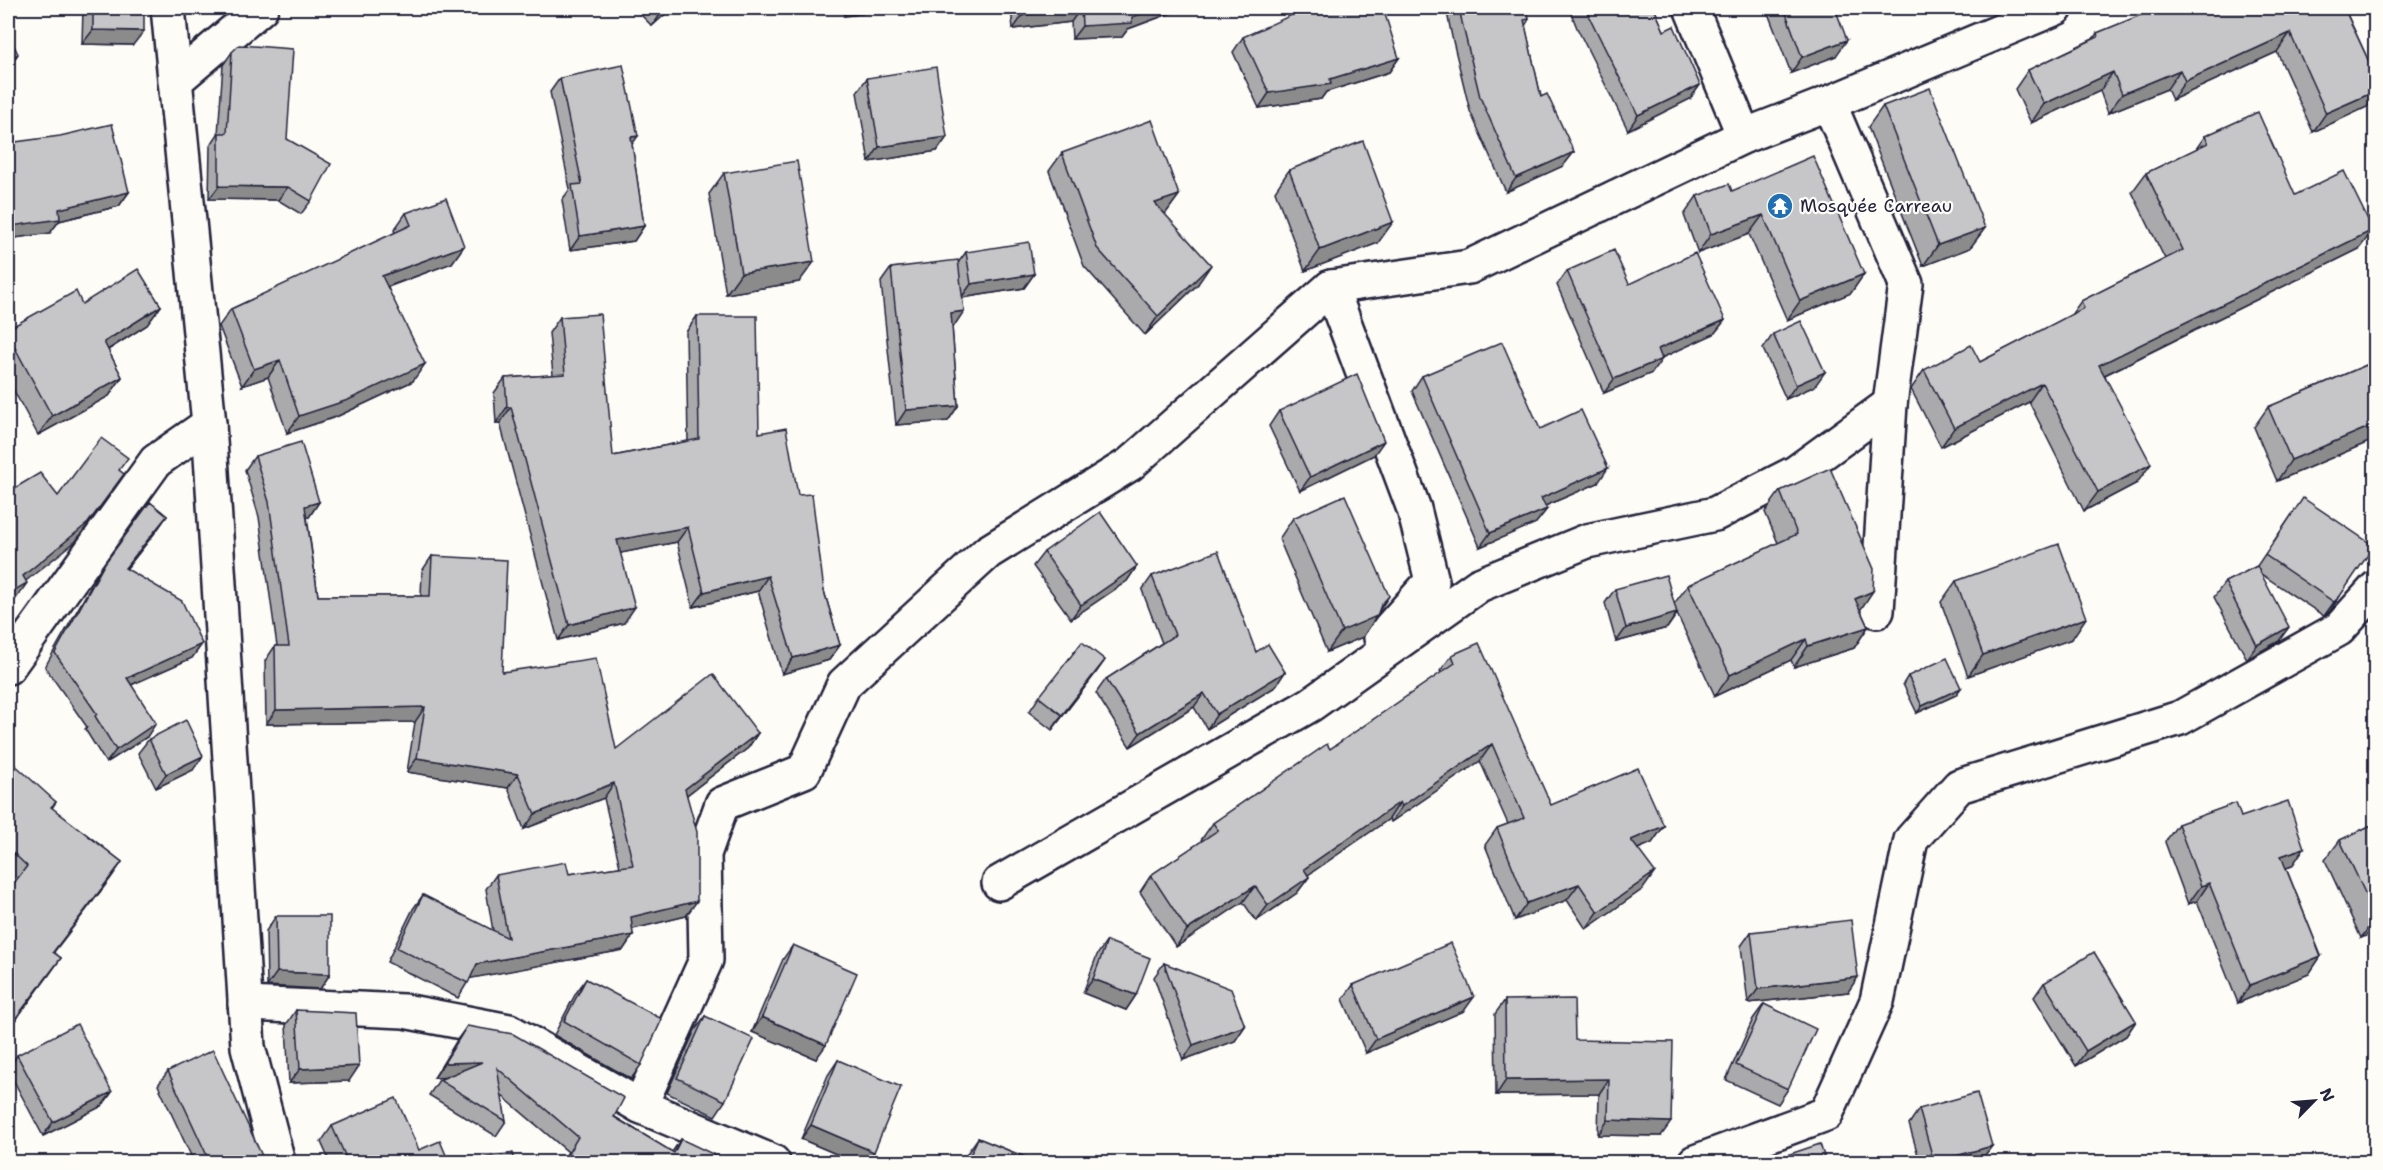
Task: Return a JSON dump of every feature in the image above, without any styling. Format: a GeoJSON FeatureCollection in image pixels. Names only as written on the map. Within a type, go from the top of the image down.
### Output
{"type":"FeatureCollection","features":[{"type":"Feature","properties":{"kind":"street"},"geometry":{"type":"LineString","coordinates":[[168,8],[209,424],[248,1047],[278,1162]]}},
{"type":"Feature","properties":{"kind":"street"},"geometry":{"type":"LineString","coordinates":[[175,81],[261,8]]}},
{"type":"Feature","properties":{"kind":"street"},"geometry":{"type":"LineString","coordinates":[[1691,8],[1744,136]]}},
{"type":"Feature","properties":{"kind":"street"},"geometry":{"type":"LineString","coordinates":[[640,1106],[706,960],[704,854],[722,804],[804,771],[844,684],[988,552],[1130,464],[1331,287],[1469,267],[1744,136],[2056,8]]}},
{"type":"Feature","properties":{"kind":"street"},"geometry":{"type":"LineString","coordinates":[[1829,103],[1905,284],[1890,404],[1877,611]]}},
{"type":"Feature","properties":{"kind":"street"},"geometry":{"type":"LineString","coordinates":[[1331,287],[1414,509],[1432,581],[1339,684]]}},
{"type":"Feature","properties":{"kind":"street"},"geometry":{"type":"LineString","coordinates":[[999,883],[1310,705],[1479,585],[1587,541],[1715,514],[1795,473],[1890,404]]}},
{"type":"Feature","properties":{"kind":"street"},"geometry":{"type":"LineString","coordinates":[[8,667],[156,461],[209,424]]}},
{"type":"Feature","properties":{"kind":"street"},"geometry":{"type":"LineString","coordinates":[[1695,1162],[1826,1114],[1877,1001],[1911,840],[1959,786],[2180,718],[2339,629],[2376,588]]}},
{"type":"Feature","properties":{"kind":"street"},"geometry":{"type":"LineString","coordinates":[[245,1004],[404,1011],[509,1031],[640,1106],[772,1162]]}},
{"type":"Feature","properties":{"kind":"building"},"geometry":{"type":"Polygon","coordinates":[[[93,8],[144,8],[144,31],[93,30],[93,8]]]}},
{"type":"Feature","properties":{"kind":"building"},"geometry":{"type":"Polygon","coordinates":[[[1022,8],[1081,8],[1023,15],[1022,8]]]}},
{"type":"Feature","properties":{"kind":"building"},"geometry":{"type":"Polygon","coordinates":[[[1081,8],[1158,8],[1132,17],[1132,23],[1082,26],[1081,8]]]}},
{"type":"Feature","properties":{"kind":"building"},"geometry":{"type":"Polygon","coordinates":[[[1318,8],[1383,8],[1399,58],[1330,79],[1331,84],[1269,93],[1243,37],[1305,9],[1306,11],[1318,8]]]}},
{"type":"Feature","properties":{"kind":"building"},"geometry":{"type":"Polygon","coordinates":[[[1459,8],[1527,8],[1529,19],[1524,20],[1541,97],[1547,94],[1574,152],[1516,178],[1480,97],[1459,8]]]}},
{"type":"Feature","properties":{"kind":"building"},"geometry":{"type":"Polygon","coordinates":[[[1585,8],[1654,8],[1664,31],[1674,26],[1700,85],[1638,115],[1585,8]]]}},
{"type":"Feature","properties":{"kind":"building"},"geometry":{"type":"Polygon","coordinates":[[[1784,8],[1835,8],[1847,40],[1802,57],[1784,8]]]}},
{"type":"Feature","properties":{"kind":"building"},"geometry":{"type":"Polygon","coordinates":[[[2151,8],[2344,8],[2376,77],[2376,91],[2326,113],[2290,33],[2185,81],[2180,70],[2122,94],[2113,72],[2044,104],[2028,70],[2098,37],[2097,33],[2153,10],[2151,8]]]}},
{"type":"Feature","properties":{"kind":"building"},"geometry":{"type":"Polygon","coordinates":[[[8,33],[18,54],[8,60],[8,33]]]}},
{"type":"Feature","properties":{"kind":"building"},"geometry":{"type":"Polygon","coordinates":[[[239,45],[293,49],[287,139],[331,164],[311,201],[288,187],[219,186],[219,133],[227,133],[232,52],[239,45]]]}},
{"type":"Feature","properties":{"kind":"building"},"geometry":{"type":"Polygon","coordinates":[[[623,65],[638,136],[631,137],[644,226],[580,236],[572,185],[582,184],[560,78],[623,65]]]}},
{"type":"Feature","properties":{"kind":"building"},"geometry":{"type":"Polygon","coordinates":[[[936,67],[947,137],[879,147],[867,78],[936,67]]]}},
{"type":"Feature","properties":{"kind":"building"},"geometry":{"type":"Polygon","coordinates":[[[1930,88],[1985,228],[1938,245],[1883,106],[1930,88]]]}},
{"type":"Feature","properties":{"kind":"building"},"geometry":{"type":"Polygon","coordinates":[[[2258,112],[2295,195],[2344,171],[2373,230],[2099,365],[2151,464],[2098,492],[2042,383],[1954,428],[1924,370],[1971,345],[1980,362],[2084,308],[2081,301],[2183,250],[2146,173],[2208,143],[2205,136],[2258,112]]]}},
{"type":"Feature","properties":{"kind":"building"},"geometry":{"type":"Polygon","coordinates":[[[1152,120],[1179,195],[1155,203],[1211,265],[1158,316],[1097,248],[1062,153],[1152,120]]]}},
{"type":"Feature","properties":{"kind":"building"},"geometry":{"type":"Polygon","coordinates":[[[112,124],[129,192],[59,209],[60,219],[11,226],[8,198],[8,143],[60,136],[112,124]]]}},
{"type":"Feature","properties":{"kind":"building"},"geometry":{"type":"Polygon","coordinates":[[[1363,141],[1393,222],[1320,250],[1289,170],[1363,141]]]}},
{"type":"Feature","properties":{"kind":"building"},"geometry":{"type":"Polygon","coordinates":[[[1813,156],[1864,274],[1800,301],[1763,215],[1711,234],[1697,196],[1729,184],[1732,191],[1813,156]]]}},
{"type":"Feature","properties":{"kind":"building"},"geometry":{"type":"Polygon","coordinates":[[[797,161],[814,262],[741,273],[724,173],[797,161]]]}},
{"type":"Feature","properties":{"kind":"building"},"geometry":{"type":"Polygon","coordinates":[[[446,198],[464,246],[382,276],[425,364],[348,400],[299,416],[280,360],[254,369],[231,309],[411,225],[406,213],[446,198]]]}},
{"type":"Feature","properties":{"kind":"building"},"geometry":{"type":"Polygon","coordinates":[[[1029,242],[1034,274],[971,284],[966,252],[1029,242]]]}},
{"type":"Feature","properties":{"kind":"building"},"geometry":{"type":"Polygon","coordinates":[[[1614,250],[1629,284],[1695,253],[1725,320],[1658,349],[1662,359],[1614,379],[1567,271],[1614,250]]]}},
{"type":"Feature","properties":{"kind":"building"},"geometry":{"type":"Polygon","coordinates":[[[958,260],[964,311],[951,313],[958,406],[906,410],[891,268],[958,260]]]}},
{"type":"Feature","properties":{"kind":"building"},"geometry":{"type":"Polygon","coordinates":[[[138,269],[161,306],[104,342],[122,377],[52,416],[8,335],[8,329],[76,291],[82,304],[138,269]]]}},
{"type":"Feature","properties":{"kind":"building"},"geometry":{"type":"Polygon","coordinates":[[[600,314],[613,456],[699,439],[697,316],[757,316],[759,433],[786,428],[798,495],[812,494],[824,591],[840,645],[793,658],[768,576],[704,592],[688,527],[617,540],[635,607],[569,625],[511,407],[507,407],[505,378],[565,374],[560,317],[600,314]]]}},
{"type":"Feature","properties":{"kind":"building"},"geometry":{"type":"Polygon","coordinates":[[[1801,321],[1825,372],[1796,385],[1773,334],[1801,321]]]}},
{"type":"Feature","properties":{"kind":"building"},"geometry":{"type":"Polygon","coordinates":[[[1502,342],[1540,429],[1581,410],[1608,468],[1541,498],[1547,509],[1490,533],[1422,376],[1502,342]]]}},
{"type":"Feature","properties":{"kind":"building"},"geometry":{"type":"Polygon","coordinates":[[[2376,361],[2376,424],[2291,460],[2268,407],[2376,361]]]}},
{"type":"Feature","properties":{"kind":"building"},"geometry":{"type":"Polygon","coordinates":[[[1357,374],[1384,441],[1310,477],[1279,411],[1357,374]]]}},
{"type":"Feature","properties":{"kind":"building"},"geometry":{"type":"Polygon","coordinates":[[[101,438],[128,458],[119,470],[124,474],[88,523],[23,576],[27,583],[8,594],[8,492],[40,473],[58,496],[101,438]]]}},
{"type":"Feature","properties":{"kind":"building"},"geometry":{"type":"Polygon","coordinates":[[[301,442],[319,502],[305,506],[318,596],[430,596],[432,556],[507,560],[502,672],[596,658],[616,749],[713,674],[758,733],[685,789],[697,832],[697,901],[631,917],[633,935],[477,964],[468,983],[397,948],[423,895],[508,938],[496,875],[566,862],[569,874],[633,865],[614,783],[535,814],[518,774],[417,758],[425,707],[276,710],[275,646],[289,646],[269,502],[255,456],[301,442]]]}},
{"type":"Feature","properties":{"kind":"building"},"geometry":{"type":"Polygon","coordinates":[[[1830,468],[1874,569],[1873,591],[1855,599],[1868,627],[1808,646],[1806,639],[1730,675],[1688,585],[1797,534],[1780,491],[1830,468]]]}},
{"type":"Feature","properties":{"kind":"building"},"geometry":{"type":"Polygon","coordinates":[[[1345,495],[1389,596],[1381,605],[1377,616],[1342,631],[1293,518],[1345,495]]]}},
{"type":"Feature","properties":{"kind":"building"},"geometry":{"type":"Polygon","coordinates":[[[2303,498],[2374,546],[2334,602],[2265,555],[2303,498]]]}},
{"type":"Feature","properties":{"kind":"building"},"geometry":{"type":"Polygon","coordinates":[[[150,502],[167,516],[125,568],[182,601],[202,644],[127,678],[156,723],[116,750],[95,716],[97,714],[55,653],[105,563],[150,502]]]}},
{"type":"Feature","properties":{"kind":"building"},"geometry":{"type":"Polygon","coordinates":[[[1100,512],[1137,566],[1081,605],[1044,552],[1100,512]]]}},
{"type":"Feature","properties":{"kind":"building"},"geometry":{"type":"Polygon","coordinates":[[[2059,544],[2086,618],[1983,655],[1956,581],[2059,544]]]}},
{"type":"Feature","properties":{"kind":"building"},"geometry":{"type":"Polygon","coordinates":[[[1218,551],[1256,652],[1268,644],[1285,672],[1217,714],[1204,693],[1140,733],[1106,679],[1175,635],[1152,576],[1218,551]]]}},
{"type":"Feature","properties":{"kind":"building"},"geometry":{"type":"Polygon","coordinates":[[[2257,566],[2289,627],[2257,645],[2225,582],[2257,566]]]}},
{"type":"Feature","properties":{"kind":"building"},"geometry":{"type":"Polygon","coordinates":[[[1666,575],[1677,613],[1626,628],[1615,589],[1666,575]]]}},
{"type":"Feature","properties":{"kind":"building"},"geometry":{"type":"Polygon","coordinates":[[[1082,642],[1105,660],[1062,715],[1039,697],[1082,642]]]}},
{"type":"Feature","properties":{"kind":"building"},"geometry":{"type":"Polygon","coordinates":[[[1479,643],[1551,805],[1638,768],[1664,826],[1631,840],[1655,872],[1598,912],[1579,884],[1527,903],[1497,828],[1524,818],[1492,744],[1402,806],[1400,802],[1304,869],[1309,877],[1268,905],[1255,886],[1187,930],[1151,875],[1218,830],[1213,823],[1327,744],[1330,749],[1455,663],[1452,655],[1479,643]]]}},
{"type":"Feature","properties":{"kind":"building"},"geometry":{"type":"Polygon","coordinates":[[[1947,658],[1961,688],[1922,706],[1908,676],[1947,658]]]}},
{"type":"Feature","properties":{"kind":"building"},"geometry":{"type":"Polygon","coordinates":[[[186,720],[203,756],[166,774],[149,739],[186,720]]]}},
{"type":"Feature","properties":{"kind":"building"},"geometry":{"type":"Polygon","coordinates":[[[13,763],[56,802],[51,807],[122,862],[53,952],[61,958],[12,1023],[8,1020],[8,891],[27,866],[8,848],[8,768],[13,763]]]}},
{"type":"Feature","properties":{"kind":"building"},"geometry":{"type":"Polygon","coordinates":[[[2288,801],[2304,848],[2281,856],[2321,956],[2250,985],[2209,883],[2201,886],[2178,824],[2236,803],[2241,817],[2288,801]]]}},
{"type":"Feature","properties":{"kind":"building"},"geometry":{"type":"Polygon","coordinates":[[[2376,823],[2376,916],[2340,840],[2376,823]]]}},
{"type":"Feature","properties":{"kind":"building"},"geometry":{"type":"Polygon","coordinates":[[[276,916],[330,916],[330,974],[277,972],[276,916]]]}},
{"type":"Feature","properties":{"kind":"building"},"geometry":{"type":"Polygon","coordinates":[[[1851,920],[1858,977],[1758,989],[1751,932],[1851,920]]]}},
{"type":"Feature","properties":{"kind":"building"},"geometry":{"type":"Polygon","coordinates":[[[1107,941],[1150,958],[1136,995],[1093,979],[1107,941]]]}},
{"type":"Feature","properties":{"kind":"building"},"geometry":{"type":"Polygon","coordinates":[[[1451,943],[1474,997],[1376,1039],[1353,985],[1451,943]]]}},
{"type":"Feature","properties":{"kind":"building"},"geometry":{"type":"Polygon","coordinates":[[[793,945],[857,973],[826,1045],[762,1017],[793,945]]]}},
{"type":"Feature","properties":{"kind":"building"},"geometry":{"type":"Polygon","coordinates":[[[2094,952],[2136,1021],[2086,1051],[2044,983],[2094,952]]]}},
{"type":"Feature","properties":{"kind":"building"},"geometry":{"type":"Polygon","coordinates":[[[1164,963],[1231,989],[1245,1026],[1193,1045],[1164,963]]]}},
{"type":"Feature","properties":{"kind":"building"},"geometry":{"type":"Polygon","coordinates":[[[586,979],[662,1019],[641,1065],[564,1021],[586,979]]]}},
{"type":"Feature","properties":{"kind":"building"},"geometry":{"type":"Polygon","coordinates":[[[1574,999],[1575,1040],[1673,1042],[1671,1122],[1608,1120],[1609,1079],[1506,1080],[1505,1000],[1574,999]]]}},
{"type":"Feature","properties":{"kind":"building"},"geometry":{"type":"Polygon","coordinates":[[[1764,1004],[1816,1029],[1788,1089],[1736,1065],[1764,1004]]]}},
{"type":"Feature","properties":{"kind":"building"},"geometry":{"type":"Polygon","coordinates":[[[296,1010],[356,1013],[359,1066],[300,1069],[296,1010]]]}},
{"type":"Feature","properties":{"kind":"building"},"geometry":{"type":"Polygon","coordinates":[[[705,1016],[754,1039],[725,1101],[677,1078],[705,1016]]]}},
{"type":"Feature","properties":{"kind":"building"},"geometry":{"type":"Polygon","coordinates":[[[77,1024],[112,1092],[53,1122],[17,1055],[77,1024]]]}},
{"type":"Feature","properties":{"kind":"building"},"geometry":{"type":"Polygon","coordinates":[[[467,1026],[513,1034],[624,1098],[614,1117],[674,1153],[681,1139],[719,1157],[716,1162],[563,1162],[578,1137],[497,1068],[506,1121],[439,1080],[482,1062],[444,1063],[467,1026]]]}},
{"type":"Feature","properties":{"kind":"building"},"geometry":{"type":"Polygon","coordinates":[[[213,1050],[264,1162],[198,1162],[209,1160],[168,1071],[213,1050]]]}},
{"type":"Feature","properties":{"kind":"building"},"geometry":{"type":"Polygon","coordinates":[[[838,1060],[901,1087],[874,1152],[811,1125],[838,1060]]]}},
{"type":"Feature","properties":{"kind":"building"},"geometry":{"type":"Polygon","coordinates":[[[1977,1093],[1992,1146],[1934,1162],[1919,1109],[1977,1093]]]}},
{"type":"Feature","properties":{"kind":"building"},"geometry":{"type":"Polygon","coordinates":[[[396,1098],[419,1150],[440,1141],[449,1162],[375,1162],[374,1159],[366,1162],[348,1162],[332,1126],[396,1098]]]}},
{"type":"Feature","properties":{"kind":"building"},"geometry":{"type":"Polygon","coordinates":[[[978,1138],[1037,1162],[967,1162],[978,1138]]]}},
{"type":"Feature","properties":{"kind":"building"},"geometry":{"type":"Polygon","coordinates":[[[1820,1144],[1826,1162],[1779,1162],[1778,1158],[1820,1144]]]}},
{"type":"Feature","properties":{"kind":"building"},"geometry":{"type":"Polygon","coordinates":[[[513,1153],[515,1162],[455,1162],[513,1153]]]}},
{"type":"Feature","properties":{"kind":"place","name":"Mosquée Carreau"},"geometry":{"type":"Point","coordinates":[1780,206]}}]}
